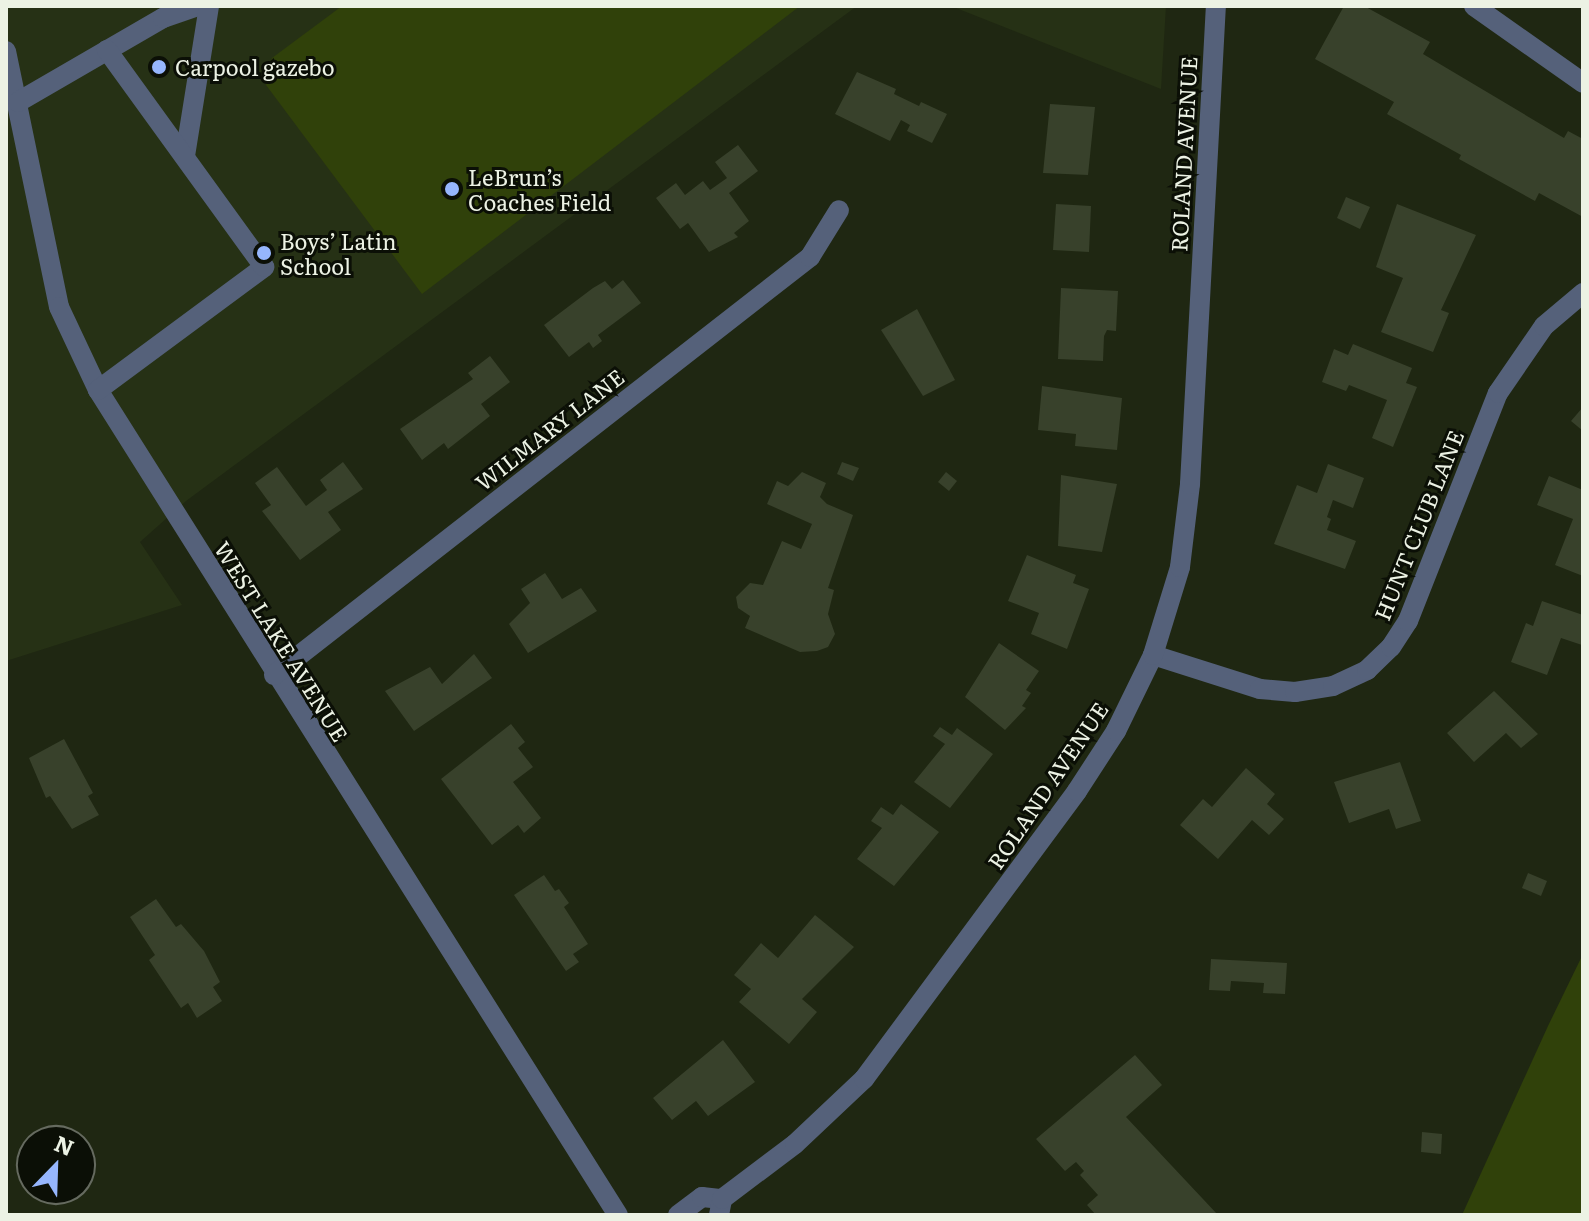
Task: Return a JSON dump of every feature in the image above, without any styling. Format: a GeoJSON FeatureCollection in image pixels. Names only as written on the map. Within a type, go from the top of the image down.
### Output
{"type":"FeatureCollection","features":[{"type":"Feature","properties":{"kind":"street"},"geometry":{"type":"LineString","coordinates":[[18,102],[107,50],[197,6]]}},
{"type":"Feature","properties":{"kind":"street"},"geometry":{"type":"LineString","coordinates":[[185,156],[209,6]]}},
{"type":"Feature","properties":{"kind":"street","name":"ROLAND AVENUE"},"geometry":{"type":"LineString","coordinates":[[678,1215],[702,1197],[720,1207],[795,1144],[864,1079],[1077,791],[1116,731],[1153,655],[1180,567],[1190,484],[1216,6]]}},
{"type":"Feature","properties":{"kind":"street"},"geometry":{"type":"LineString","coordinates":[[1474,6],[1583,83]]}},
{"type":"Feature","properties":{"kind":"street"},"geometry":{"type":"LineString","coordinates":[[98,390],[264,267],[107,50]]}},
{"type":"Feature","properties":{"kind":"street","name":"WEST LAKE AVENUE"},"geometry":{"type":"LineString","coordinates":[[6,51],[59,307],[98,390],[274,675],[618,1215]]}},
{"type":"Feature","properties":{"kind":"street","name":"WILMARY LANE"},"geometry":{"type":"LineString","coordinates":[[274,675],[810,257],[839,210]]}},
{"type":"Feature","properties":{"kind":"street","name":"HUNT CLUB LANE"},"geometry":{"type":"LineString","coordinates":[[1153,655],[1260,689],[1295,692],[1333,686],[1367,670],[1391,647],[1408,621],[1498,393],[1544,326],[1583,293]]}},
{"type":"Feature","properties":{"kind":"shaded area","name":"Boys’ Latin School"},"geometry":{"type":"Polygon","coordinates":[[[6,6],[857,6],[186,501],[140,542],[182,605],[6,661],[6,6]]]}},
{"type":"Feature","properties":{"kind":"shaded area"},"geometry":{"type":"Polygon","coordinates":[[[951,6],[1166,6],[1161,89],[951,6]]]}},
{"type":"Feature","properties":{"kind":"green space","name":"LeBrun’s Coaches Field"},"geometry":{"type":"Polygon","coordinates":[[[342,6],[800,6],[422,294],[266,85],[272,58],[342,6]]]}},
{"type":"Feature","properties":{"kind":"green space"},"geometry":{"type":"Polygon","coordinates":[[[1583,954],[1583,1215],[1462,1215],[1548,1026],[1583,954]]]}},
{"type":"Feature","properties":{"kind":"building"},"geometry":{"type":"Polygon","coordinates":[[[1344,6],[1364,6],[1430,42],[1423,54],[1564,138],[1568,131],[1583,139],[1583,217],[1539,193],[1535,201],[1459,159],[1461,155],[1387,114],[1394,102],[1315,59],[1344,6]]]}},
{"type":"Feature","properties":{"kind":"building","name":"Carpool gazebo"},"geometry":{"type":"Polygon","coordinates":[[[159,57],[166,60],[169,67],[166,74],[159,77],[152,74],[149,67],[152,60],[159,57]]]}},
{"type":"Feature","properties":{"kind":"building"},"geometry":{"type":"Polygon","coordinates":[[[857,72],[896,89],[894,94],[919,106],[921,102],[947,114],[932,143],[907,131],[910,125],[901,120],[890,141],[835,114],[857,72]]]}},
{"type":"Feature","properties":{"kind":"building"},"geometry":{"type":"Polygon","coordinates":[[[1050,104],[1095,107],[1088,175],[1043,173],[1050,104]]]}},
{"type":"Feature","properties":{"kind":"building"},"geometry":{"type":"Polygon","coordinates":[[[738,145],[758,171],[729,193],[749,221],[734,233],[738,237],[709,252],[688,223],[680,229],[656,198],[676,183],[685,195],[703,181],[710,190],[727,178],[715,162],[738,145]]]}},
{"type":"Feature","properties":{"kind":"building"},"geometry":{"type":"Polygon","coordinates":[[[1346,197],[1370,207],[1360,229],[1337,218],[1346,197]]]}},
{"type":"Feature","properties":{"kind":"building"},"geometry":{"type":"Polygon","coordinates":[[[1056,204],[1091,206],[1089,252],[1053,250],[1056,204]]]}},
{"type":"Feature","properties":{"kind":"building"},"geometry":{"type":"Polygon","coordinates":[[[1397,204],[1476,235],[1441,310],[1449,313],[1433,352],[1381,332],[1403,278],[1376,267],[1397,204]]]}},
{"type":"Feature","properties":{"kind":"building"},"geometry":{"type":"Polygon","coordinates":[[[623,280],[641,303],[598,335],[602,341],[593,348],[589,342],[569,357],[544,325],[605,281],[612,289],[623,280]]]}},
{"type":"Feature","properties":{"kind":"building"},"geometry":{"type":"Polygon","coordinates":[[[1061,288],[1118,291],[1116,331],[1107,330],[1104,336],[1103,361],[1058,359],[1061,288]]]}},
{"type":"Feature","properties":{"kind":"building"},"geometry":{"type":"Polygon","coordinates":[[[917,309],[955,380],[923,396],[881,330],[917,309]]]}},
{"type":"Feature","properties":{"kind":"building"},"geometry":{"type":"Polygon","coordinates":[[[1353,344],[1412,368],[1406,383],[1417,387],[1393,447],[1372,438],[1387,400],[1349,385],[1346,391],[1322,382],[1334,349],[1348,355],[1353,344]]]}},
{"type":"Feature","properties":{"kind":"building"},"geometry":{"type":"Polygon","coordinates":[[[490,356],[510,382],[481,404],[490,416],[448,449],[444,443],[422,460],[400,429],[473,379],[468,373],[490,356]]]}},
{"type":"Feature","properties":{"kind":"building"},"geometry":{"type":"Polygon","coordinates":[[[1042,386],[1122,398],[1117,450],[1075,446],[1076,434],[1038,430],[1042,386]]]}},
{"type":"Feature","properties":{"kind":"building"},"geometry":{"type":"Polygon","coordinates":[[[1583,407],[1583,431],[1571,421],[1583,407]]]}},
{"type":"Feature","properties":{"kind":"building"},"geometry":{"type":"Polygon","coordinates":[[[343,462],[363,489],[328,512],[341,530],[300,560],[262,511],[271,505],[255,483],[277,467],[306,506],[327,490],[320,480],[343,462]]]}},
{"type":"Feature","properties":{"kind":"building"},"geometry":{"type":"Polygon","coordinates":[[[842,462],[859,468],[853,481],[837,474],[842,462]]]}},
{"type":"Feature","properties":{"kind":"building"},"geometry":{"type":"Polygon","coordinates":[[[1328,464],[1364,478],[1353,508],[1333,500],[1327,517],[1331,519],[1327,530],[1356,541],[1345,569],[1274,544],[1297,485],[1317,493],[1328,464]]]}},
{"type":"Feature","properties":{"kind":"building"},"geometry":{"type":"Polygon","coordinates":[[[802,472],[826,483],[820,497],[827,504],[853,515],[828,588],[834,590],[828,614],[835,634],[828,647],[800,652],[745,628],[750,616],[738,608],[736,597],[750,583],[763,585],[782,541],[801,549],[812,524],[767,504],[777,481],[788,486],[802,472]]]}},
{"type":"Feature","properties":{"kind":"building"},"geometry":{"type":"Polygon","coordinates":[[[946,472],[957,481],[949,491],[938,482],[946,472]]]}},
{"type":"Feature","properties":{"kind":"building"},"geometry":{"type":"Polygon","coordinates":[[[1061,475],[1117,484],[1102,552],[1058,546],[1061,475]]]}},
{"type":"Feature","properties":{"kind":"building"},"geometry":{"type":"Polygon","coordinates":[[[1549,476],[1583,490],[1583,576],[1555,565],[1573,519],[1537,505],[1549,476]]]}},
{"type":"Feature","properties":{"kind":"building"},"geometry":{"type":"Polygon","coordinates":[[[1027,555],[1076,575],[1073,583],[1089,589],[1067,649],[1031,634],[1039,613],[1008,601],[1027,555]]]}},
{"type":"Feature","properties":{"kind":"building"},"geometry":{"type":"Polygon","coordinates":[[[545,573],[562,599],[581,588],[597,611],[528,653],[509,624],[530,603],[521,589],[545,573]]]}},
{"type":"Feature","properties":{"kind":"building"},"geometry":{"type":"Polygon","coordinates":[[[1542,601],[1583,615],[1582,645],[1561,638],[1547,675],[1511,662],[1526,623],[1533,626],[1542,601]]]}},
{"type":"Feature","properties":{"kind":"building"},"geometry":{"type":"Polygon","coordinates":[[[999,643],[1039,671],[1026,690],[1031,693],[1022,706],[1026,708],[1005,730],[965,697],[999,643]]]}},
{"type":"Feature","properties":{"kind":"building"},"geometry":{"type":"Polygon","coordinates":[[[474,654],[492,678],[414,731],[385,691],[430,667],[442,684],[474,654]]]}},
{"type":"Feature","properties":{"kind":"building"},"geometry":{"type":"Polygon","coordinates":[[[1494,691],[1538,734],[1521,748],[1506,733],[1474,762],[1447,733],[1494,691]]]}},
{"type":"Feature","properties":{"kind":"building"},"geometry":{"type":"Polygon","coordinates":[[[511,724],[525,742],[518,748],[533,767],[513,782],[541,818],[524,833],[518,825],[492,845],[441,779],[511,724]]]}},
{"type":"Feature","properties":{"kind":"building"},"geometry":{"type":"Polygon","coordinates":[[[940,727],[952,735],[957,728],[993,754],[950,808],[914,782],[945,744],[933,736],[940,727]]]}},
{"type":"Feature","properties":{"kind":"building"},"geometry":{"type":"Polygon","coordinates":[[[64,739],[93,793],[88,796],[99,815],[72,829],[50,796],[46,798],[29,758],[64,739]]]}},
{"type":"Feature","properties":{"kind":"building"},"geometry":{"type":"Polygon","coordinates":[[[1400,762],[1421,821],[1396,829],[1389,809],[1349,823],[1334,782],[1400,762]]]}},
{"type":"Feature","properties":{"kind":"building"},"geometry":{"type":"Polygon","coordinates":[[[1246,768],[1275,794],[1267,804],[1284,819],[1269,835],[1252,820],[1218,859],[1180,825],[1203,799],[1212,807],[1246,768]]]}},
{"type":"Feature","properties":{"kind":"building"},"geometry":{"type":"Polygon","coordinates":[[[901,804],[939,832],[894,886],[857,859],[882,828],[871,821],[881,807],[893,815],[901,804]]]}},
{"type":"Feature","properties":{"kind":"building"},"geometry":{"type":"Polygon","coordinates":[[[1528,873],[1547,881],[1541,896],[1522,888],[1528,873]]]}},
{"type":"Feature","properties":{"kind":"building"},"geometry":{"type":"Polygon","coordinates":[[[544,875],[555,891],[559,889],[569,903],[564,907],[588,944],[573,954],[579,962],[566,971],[514,895],[544,875]]]}},
{"type":"Feature","properties":{"kind":"building"},"geometry":{"type":"Polygon","coordinates":[[[156,899],[176,927],[181,924],[204,951],[220,982],[213,987],[222,1001],[197,1018],[188,1003],[181,1008],[149,960],[155,955],[130,917],[156,899]]]}},
{"type":"Feature","properties":{"kind":"building"},"geometry":{"type":"Polygon","coordinates":[[[815,915],[854,947],[802,999],[817,1012],[789,1044],[739,1002],[751,989],[734,975],[761,943],[778,958],[815,915]]]}},
{"type":"Feature","properties":{"kind":"building"},"geometry":{"type":"Polygon","coordinates":[[[1211,959],[1287,963],[1285,994],[1263,993],[1264,983],[1231,981],[1230,991],[1209,990],[1211,959]]]}},
{"type":"Feature","properties":{"kind":"building"},"geometry":{"type":"Polygon","coordinates":[[[723,1040],[755,1082],[708,1116],[696,1101],[672,1120],[653,1098],[723,1040]]]}},
{"type":"Feature","properties":{"kind":"building"},"geometry":{"type":"Polygon","coordinates":[[[1135,1055],[1162,1085],[1126,1117],[1218,1215],[1096,1215],[1087,1205],[1098,1195],[1080,1175],[1084,1171],[1076,1162],[1065,1171],[1036,1139],[1135,1055]]]}},
{"type":"Feature","properties":{"kind":"building"},"geometry":{"type":"Polygon","coordinates":[[[1422,1132],[1442,1134],[1441,1154],[1421,1152],[1422,1132]]]}},
{"type":"Feature","properties":{"kind":"place","name":"Carpool gazebo"},"geometry":{"type":"Point","coordinates":[159,67]}},
{"type":"Feature","properties":{"kind":"place","name":"LeBrun’s Coaches Field"},"geometry":{"type":"Point","coordinates":[452,189]}},
{"type":"Feature","properties":{"kind":"place","name":"Boys’ Latin School"},"geometry":{"type":"Point","coordinates":[264,253]}}]}
